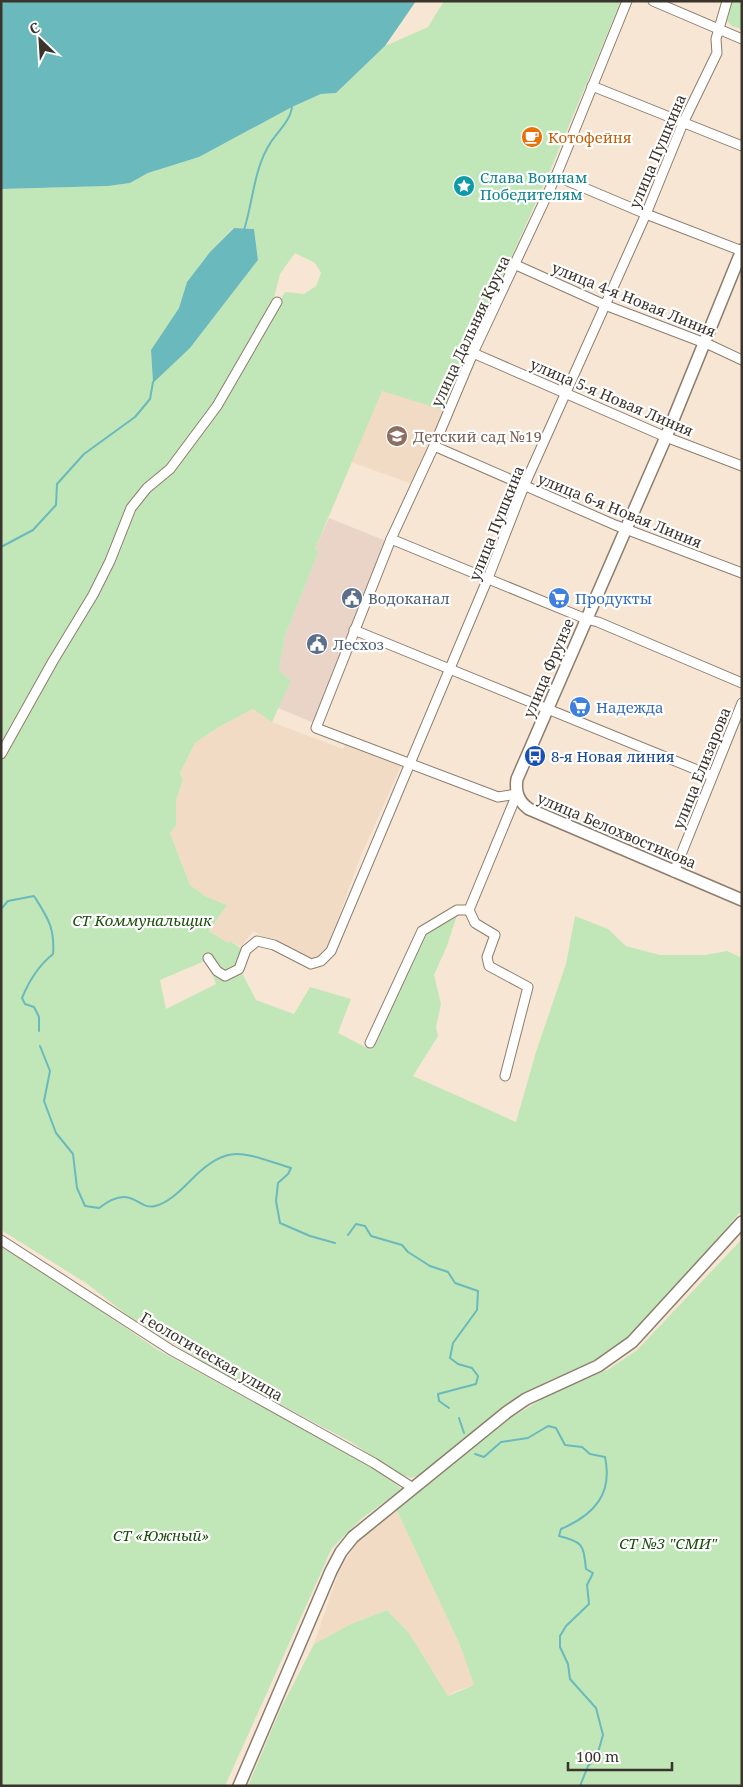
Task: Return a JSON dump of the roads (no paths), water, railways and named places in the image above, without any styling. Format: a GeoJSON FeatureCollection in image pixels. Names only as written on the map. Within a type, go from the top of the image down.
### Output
{"type":"FeatureCollection","features":[{"type":"Feature","properties":{"kind":"main road","name":"улица Фрунзе"},"geometry":{"type":"LineString","coordinates":[[517,794],[517,779],[666,437],[703,342],[742,251]]}},
{"type":"Feature","properties":{"kind":"main road","name":"улица Белохвостикова"},"geometry":{"type":"LineString","coordinates":[[517,794],[521,803],[529,809],[742,900]]}},
{"type":"Feature","properties":{"kind":"main road"},"geometry":{"type":"LineString","coordinates":[[239,1786],[308,1622],[341,1552],[353,1537],[526,1399],[598,1366],[632,1342],[742,1222]]}},
{"type":"Feature","properties":{"kind":"street","name":"улица Дальняя Круча"},"geometry":{"type":"LineString","coordinates":[[316,728],[391,539],[434,446],[472,353],[516,265],[556,176],[627,1]]}},
{"type":"Feature","properties":{"kind":"street"},"geometry":{"type":"LineString","coordinates":[[653,1],[742,39]]}},
{"type":"Feature","properties":{"kind":"street","name":"улица Пушкина"},"geometry":{"type":"LineString","coordinates":[[208,958],[217,971],[224,976],[234,973],[239,969],[249,946],[257,941],[274,945],[311,964],[321,961],[331,951],[488,578],[524,486],[646,214],[683,123],[717,53],[718,29],[727,1]]}},
{"type":"Feature","properties":{"kind":"street"},"geometry":{"type":"LineString","coordinates":[[592,86],[742,146]]}},
{"type":"Feature","properties":{"kind":"street"},"geometry":{"type":"LineString","coordinates":[[556,176],[646,214],[742,251]]}},
{"type":"Feature","properties":{"kind":"street","name":"улица 4-я Новая Линия"},"geometry":{"type":"LineString","coordinates":[[516,265],[605,305],[703,342],[742,360]]}},
{"type":"Feature","properties":{"kind":"street"},"geometry":{"type":"LineString","coordinates":[[1,754],[56,654],[93,595],[110,561],[121,529],[131,508],[147,488],[170,469],[217,406],[277,302]]}},
{"type":"Feature","properties":{"kind":"street","name":"улица 5-я Новая Линия"},"geometry":{"type":"LineString","coordinates":[[472,353],[666,437],[742,466]]}},
{"type":"Feature","properties":{"kind":"street","name":"улица 6-я Новая Линия"},"geometry":{"type":"LineString","coordinates":[[434,446],[625,529],[742,573]]}},
{"type":"Feature","properties":{"kind":"street"},"geometry":{"type":"LineString","coordinates":[[391,539],[586,619],[598,622],[742,683]]}},
{"type":"Feature","properties":{"kind":"street"},"geometry":{"type":"LineString","coordinates":[[354,630],[712,776]]}},
{"type":"Feature","properties":{"kind":"street","name":"улица Елизарова"},"geometry":{"type":"LineString","coordinates":[[674,872],[742,703]]}},
{"type":"Feature","properties":{"kind":"street","name":"улица Белохвостикова"},"geometry":{"type":"LineString","coordinates":[[316,728],[410,762],[498,797],[517,794]]}},
{"type":"Feature","properties":{"kind":"street","name":"улица Фрунзе"},"geometry":{"type":"LineString","coordinates":[[469,910],[517,794]]}},
{"type":"Feature","properties":{"kind":"street"},"geometry":{"type":"LineString","coordinates":[[370,1043],[422,931],[457,910],[469,910],[475,923],[495,935],[487,957],[489,966],[528,987],[504,1076]]}},
{"type":"Feature","properties":{"kind":"street","name":"Геологическая улица"},"geometry":{"type":"LineString","coordinates":[[1,1240],[171,1350],[374,1463],[414,1488]]}},
{"type":"Feature","properties":{"kind":"water"},"geometry":{"type":"Polygon","coordinates":[[[1,1],[416,1],[385,46],[336,93],[321,94],[292,107],[199,157],[148,173],[130,183],[108,186],[1,189],[1,1]]]}},
{"type":"Feature","properties":{"kind":"water"},"geometry":{"type":"Polygon","coordinates":[[[234,228],[254,229],[258,260],[190,348],[153,383],[151,350],[179,308],[187,282],[210,252],[234,228]]]}},
{"type":"Feature","properties":{"kind":"waterway"},"geometry":{"type":"LineString","coordinates":[[244,230],[261,162],[271,142],[287,120],[292,106]]}},
{"type":"Feature","properties":{"kind":"waterway"},"geometry":{"type":"LineString","coordinates":[[1,547],[33,530],[56,505],[57,484],[84,454],[135,417],[150,399],[153,382]]}},
{"type":"Feature","properties":{"kind":"waterway"},"geometry":{"type":"LineString","coordinates":[[1,909],[8,901],[34,896],[47,917],[52,930],[53,954],[34,974],[22,998],[25,1004],[34,1007],[39,1017],[39,1031]]}},
{"type":"Feature","properties":{"kind":"waterway"},"geometry":{"type":"LineString","coordinates":[[40,1046],[50,1071],[44,1101],[56,1133],[73,1154],[77,1188],[85,1206],[99,1208],[120,1197],[133,1199],[143,1205],[155,1206],[174,1196],[214,1160],[236,1154],[247,1155],[291,1168],[288,1174],[278,1183],[276,1201],[280,1223],[310,1236],[335,1243]]}},
{"type":"Feature","properties":{"kind":"waterway"},"geometry":{"type":"LineString","coordinates":[[348,1235],[356,1224],[365,1226],[371,1236],[402,1245],[408,1252],[430,1266],[448,1272],[455,1283],[478,1291],[477,1310],[453,1343],[450,1358],[458,1364],[472,1368],[478,1376],[476,1384],[438,1394],[439,1401],[449,1408]]}},
{"type":"Feature","properties":{"kind":"waterway"},"geometry":{"type":"LineString","coordinates":[[459,1418],[464,1433]]}},
{"type":"Feature","properties":{"kind":"waterway"},"geometry":{"type":"LineString","coordinates":[[475,1454],[484,1457],[501,1442],[528,1438],[548,1426],[556,1428],[565,1445],[582,1447],[590,1454],[605,1457],[606,1482],[598,1502],[583,1517],[561,1529],[559,1536],[573,1540],[581,1546],[586,1569],[593,1573],[587,1585],[589,1604],[566,1626],[560,1636],[560,1647],[568,1664],[570,1679],[596,1708],[603,1735],[597,1756],[588,1766],[580,1786]]}},
{"type":"Feature","properties":{"kind":"place","name":"Котофейня"},"geometry":{"type":"Point","coordinates":[532,137]}},
{"type":"Feature","properties":{"kind":"place","name":"Слава Воинам Победителям"},"geometry":{"type":"Point","coordinates":[464,186]}},
{"type":"Feature","properties":{"kind":"place","name":"Детский сад №19"},"geometry":{"type":"Point","coordinates":[397,436]}},
{"type":"Feature","properties":{"kind":"place","name":"Водоканал"},"geometry":{"type":"Point","coordinates":[352,598]}},
{"type":"Feature","properties":{"kind":"place","name":"Продукты"},"geometry":{"type":"Point","coordinates":[559,598]}},
{"type":"Feature","properties":{"kind":"place","name":"Лесхоз"},"geometry":{"type":"Point","coordinates":[317,644]}},
{"type":"Feature","properties":{"kind":"place","name":"Надежда"},"geometry":{"type":"Point","coordinates":[580,707]}},
{"type":"Feature","properties":{"kind":"place","name":"8-я Новая линия"},"geometry":{"type":"Point","coordinates":[535,756]}},
{"type":"Feature","properties":{"kind":"park label","name":"СТ Коммунальщик"},"geometry":{"type":"Point","coordinates":[142,920]}},
{"type":"Feature","properties":{"kind":"park label","name":"СТ «Южный»"},"geometry":{"type":"Point","coordinates":[161,1535]}},
{"type":"Feature","properties":{"kind":"park label","name":"СТ №3 \"СМИ\""},"geometry":{"type":"Point","coordinates":[668,1543]}}]}
